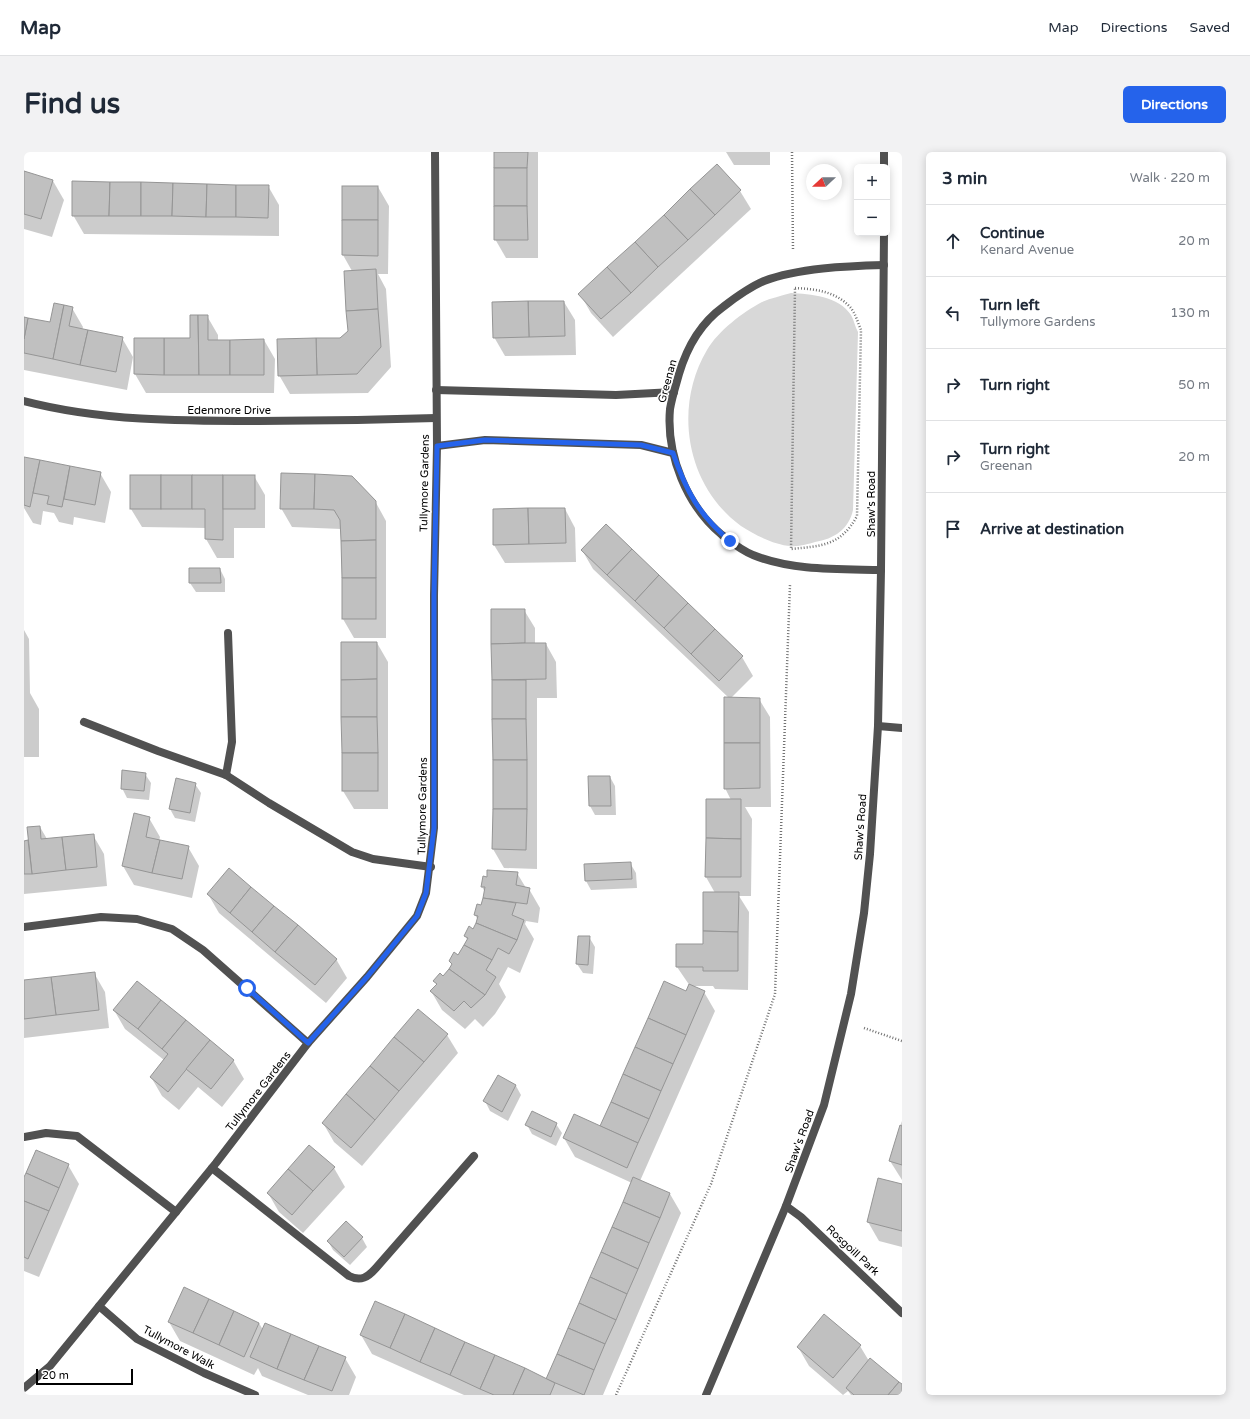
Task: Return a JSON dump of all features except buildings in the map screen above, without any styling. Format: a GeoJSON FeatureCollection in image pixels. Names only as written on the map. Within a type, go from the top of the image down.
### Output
{"type":"FeatureCollection","features":[{"type":"Feature","properties":{"kind":"street","name":"Tullymore Gardens"},"geometry":{"type":"LineString","coordinates":[[24,1388],[50,1366],[212,1168],[308,1043],[367,977],[417,916],[426,893],[431,867],[434,828],[434,595],[437,446],[435,152]]}},
{"type":"Feature","properties":{"kind":"street"},"geometry":{"type":"LineString","coordinates":[[884,152],[884,164]]}},
{"type":"Feature","properties":{"kind":"street","name":"Shaw's Road"},"geometry":{"type":"LineString","coordinates":[[706,1395],[786,1206],[824,1105],[844,1022],[864,913],[870,854],[878,726],[884,236]]}},
{"type":"Feature","properties":{"kind":"street","name":"Greenan"},"geometry":{"type":"LineString","coordinates":[[881,570],[815,568],[777,562],[752,555],[730,541],[712,526],[699,510],[682,480],[673,453],[670,409],[674,392],[691,344],[702,326],[722,308],[740,295],[763,282],[786,274],[884,265]]}},
{"type":"Feature","properties":{"kind":"street"},"geometry":{"type":"LineString","coordinates":[[436,390],[616,395],[674,392]]}},
{"type":"Feature","properties":{"kind":"street","name":"Edenmore Drive"},"geometry":{"type":"LineString","coordinates":[[24,401],[48,407],[155,421],[369,420],[436,418]]}},
{"type":"Feature","properties":{"kind":"street"},"geometry":{"type":"LineString","coordinates":[[437,446],[485,440],[641,445],[673,453]]}},
{"type":"Feature","properties":{"kind":"street"},"geometry":{"type":"LineString","coordinates":[[226,775],[232,742],[228,633]]}},
{"type":"Feature","properties":{"kind":"street"},"geometry":{"type":"LineString","coordinates":[[84,722],[158,751],[226,775],[269,803],[352,852],[373,859],[431,867]]}},
{"type":"Feature","properties":{"kind":"street"},"geometry":{"type":"LineString","coordinates":[[878,726],[902,728]]}},
{"type":"Feature","properties":{"kind":"street"},"geometry":{"type":"LineString","coordinates":[[24,927],[101,917],[137,919],[172,929],[203,950],[308,1043]]}},
{"type":"Feature","properties":{"kind":"street"},"geometry":{"type":"LineString","coordinates":[[24,1137],[46,1133],[77,1136],[176,1212]]}},
{"type":"Feature","properties":{"kind":"street"},"geometry":{"type":"LineString","coordinates":[[212,1168],[349,1276],[356,1279],[368,1278],[474,1156]]}},
{"type":"Feature","properties":{"kind":"street","name":"Rosgoill Park"},"geometry":{"type":"LineString","coordinates":[[786,1206],[801,1217],[902,1313]]}},
{"type":"Feature","properties":{"kind":"street","name":"Tullymore Walk"},"geometry":{"type":"LineString","coordinates":[[99,1306],[137,1339],[238,1392],[255,1395]]}},
{"type":"Feature","properties":{"kind":"path"},"geometry":{"type":"LineString","coordinates":[[792,152],[793,253]]}},
{"type":"Feature","properties":{"kind":"path"},"geometry":{"type":"LineString","coordinates":[[795,288],[821,289],[837,297],[851,307],[861,330],[857,516],[850,530],[836,541],[818,546],[790,549],[795,288]]}},
{"type":"Feature","properties":{"kind":"path"},"geometry":{"type":"LineString","coordinates":[[616,1395],[710,1184],[775,994],[790,585]]}},
{"type":"Feature","properties":{"kind":"path"},"geometry":{"type":"LineString","coordinates":[[844,1022],[902,1040]]}},
{"type":"Feature","properties":{"kind":"shaded area"},"geometry":{"type":"Polygon","coordinates":[[[791,293],[824,297],[839,304],[851,315],[858,332],[853,510],[851,517],[844,528],[834,536],[822,541],[794,546],[778,544],[758,536],[741,526],[722,509],[708,490],[697,468],[691,444],[688,420],[690,396],[696,372],[712,343],[724,329],[755,306],[762,302],[791,293]]]}},
{"type":"Feature","properties":{"kind":"route"},"geometry":{"type":"LineString","coordinates":[[247,988],[308,1043],[367,977],[417,916],[426,893],[431,867],[434,828],[434,595],[437,446],[485,440],[641,445],[673,453],[682,480],[695,504],[712,526],[730,541]]}}]}
